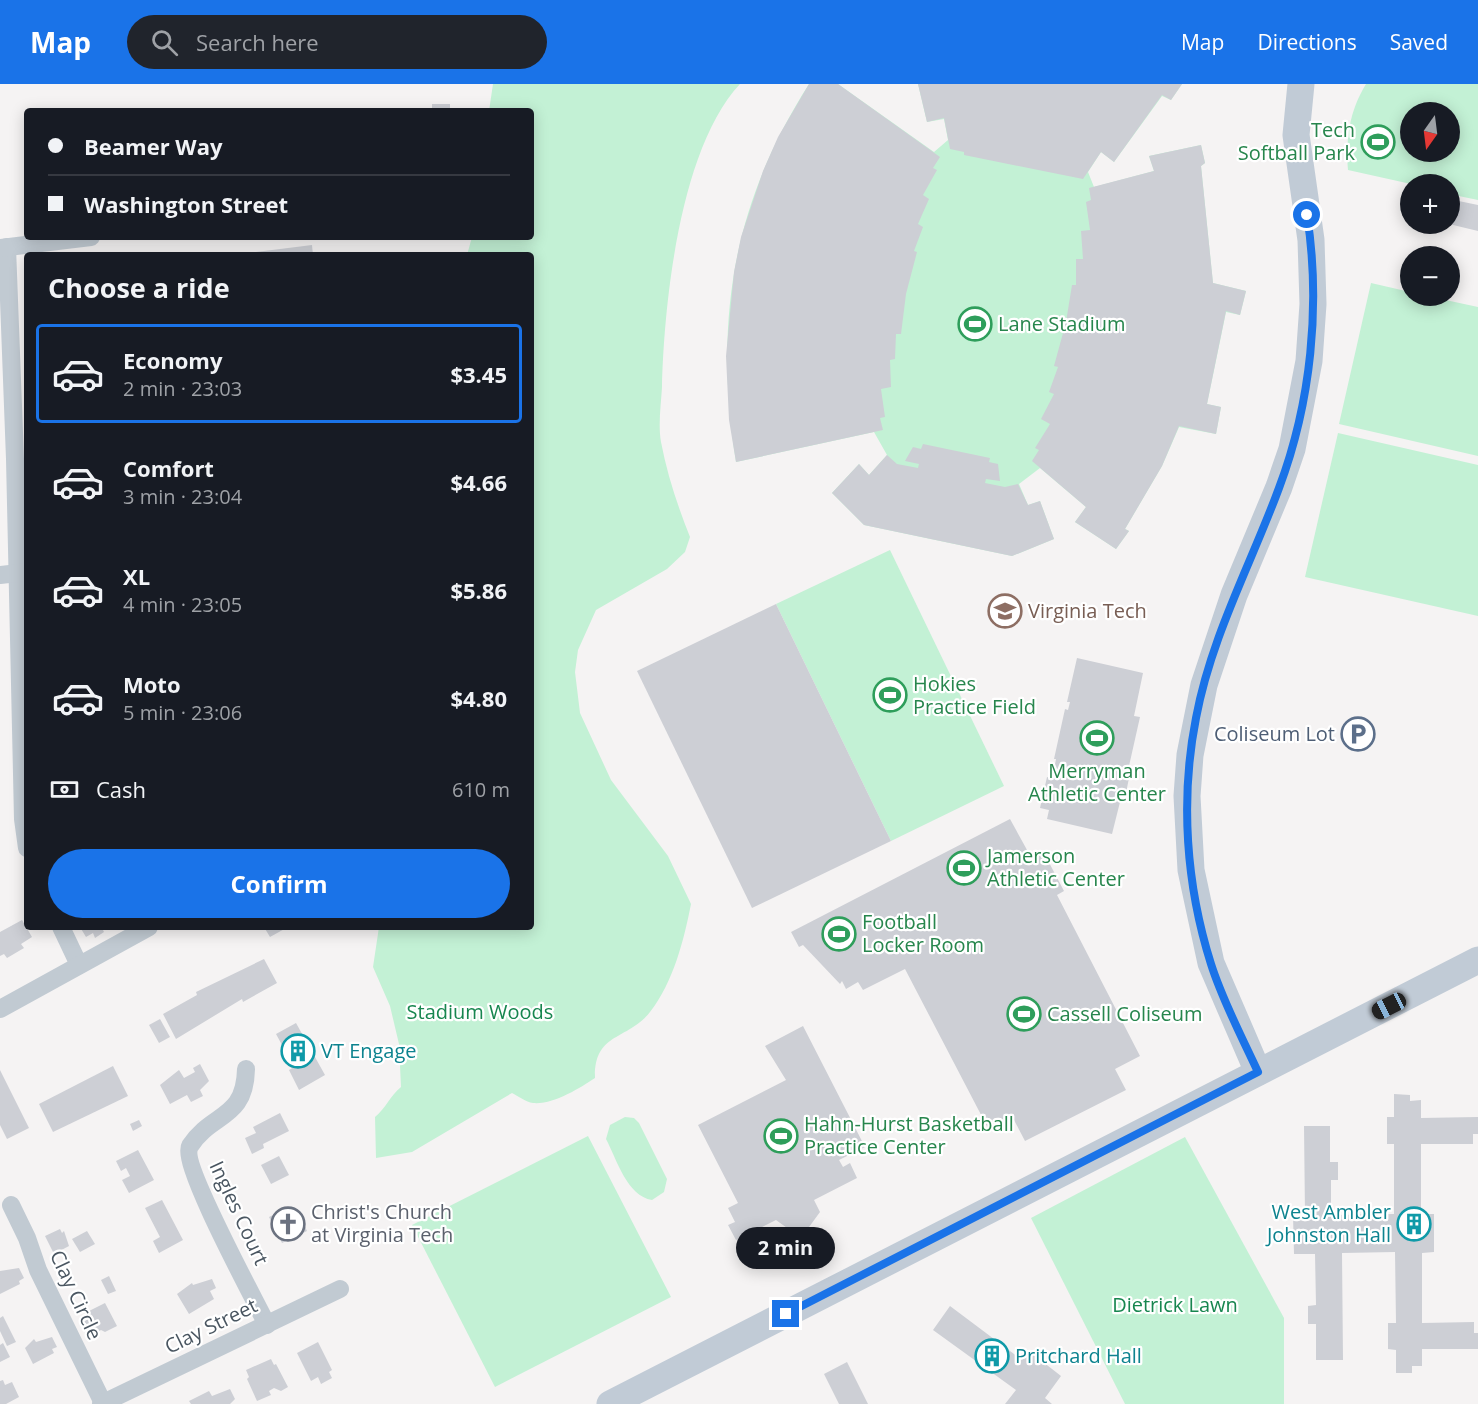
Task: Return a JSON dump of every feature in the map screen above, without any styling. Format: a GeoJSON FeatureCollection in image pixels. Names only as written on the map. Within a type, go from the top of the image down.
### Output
{"type":"FeatureCollection","features":[{"type":"Feature","properties":{"kind":"main road"},"geometry":{"type":"LineString","coordinates":[[1258,1072],[1211,963],[1192,881],[1187,796],[1190,755],[1204,685],[1216,644],[1282,478],[1294,438],[1309,361],[1313,304],[1311,240],[1296,135],[1301,84]]}},
{"type":"Feature","properties":{"kind":"main road"},"geometry":{"type":"LineString","coordinates":[[610,1404],[1478,960]]}},
{"type":"Feature","properties":{"kind":"street"},"geometry":{"type":"LineString","coordinates":[[24,826],[4,248],[67,240]]}},
{"type":"Feature","properties":{"kind":"street"},"geometry":{"type":"LineString","coordinates":[[62,930],[79,965]]}},
{"type":"Feature","properties":{"kind":"street"},"geometry":{"type":"LineString","coordinates":[[0,1009],[143,930]]}},
{"type":"Feature","properties":{"kind":"street","name":"Ingles Court"},"geometry":{"type":"LineString","coordinates":[[246,1069],[243,1095],[232,1110],[217,1120],[192,1144],[188,1156],[202,1197],[267,1325]]}},
{"type":"Feature","properties":{"kind":"street","name":"Clay Circle"},"geometry":{"type":"LineString","coordinates":[[11,1205],[27,1238],[38,1270],[102,1404]]}},
{"type":"Feature","properties":{"kind":"street","name":"Clay Street"},"geometry":{"type":"LineString","coordinates":[[102,1404],[340,1289]]}},
{"type":"Feature","properties":{"kind":"green space","name":"Stadium Woods"},"geometry":{"type":"Polygon","coordinates":[[[493,84],[740,84],[720,112],[703,146],[689,186],[679,228],[667,313],[660,435],[677,502],[690,537],[685,552],[667,569],[596,610],[578,650],[575,672],[580,713],[611,780],[668,856],[691,904],[681,946],[671,975],[658,1001],[641,1021],[613,1039],[600,1052],[596,1063],[595,1078],[566,1095],[541,1103],[530,1102],[512,1093],[412,1152],[376,1158],[375,1117],[401,1087],[399,1044],[390,1006],[373,967],[379,930],[534,930],[534,252],[468,252],[471,240],[534,240],[534,108],[489,108],[493,84]]]}},
{"type":"Feature","properties":{"kind":"green space","name":"Lane Stadium"},"geometry":{"type":"Polygon","coordinates":[[[809,84],[838,84],[934,152],[948,140],[944,119],[927,122],[918,84],[1182,84],[1171,100],[1162,96],[1114,162],[1101,152],[1088,172],[1094,187],[1154,171],[1149,156],[1201,145],[1205,163],[1201,166],[1213,283],[1246,291],[1240,315],[1226,312],[1207,404],[1221,407],[1216,434],[1179,427],[1162,466],[1125,529],[1129,531],[1116,549],[1075,522],[1086,507],[1040,468],[1019,484],[1028,505],[1040,501],[1054,539],[1012,556],[864,525],[832,493],[859,464],[869,475],[887,455],[874,432],[736,462],[727,360],[729,312],[735,266],[746,220],[762,174],[783,129],[809,84]]]}},
{"type":"Feature","properties":{"kind":"green space","name":"Tech Softball Park"},"geometry":{"type":"Polygon","coordinates":[[[1366,84],[1478,84],[1478,200],[1460,196],[1460,174],[1400,174],[1400,182],[1348,170],[1350,126],[1356,105],[1366,84]]]}},
{"type":"Feature","properties":{"kind":"green space"},"geometry":{"type":"Polygon","coordinates":[[[1371,283],[1400,290],[1400,306],[1460,306],[1460,303],[1478,307],[1478,456],[1339,424],[1371,283]]]}},
{"type":"Feature","properties":{"kind":"green space"},"geometry":{"type":"Polygon","coordinates":[[[1338,433],[1478,465],[1478,616],[1305,577],[1338,433]]]}},
{"type":"Feature","properties":{"kind":"green space","name":"Hokies Practice Field"},"geometry":{"type":"Polygon","coordinates":[[[890,550],[1004,786],[891,841],[776,604],[890,550]]]}},
{"type":"Feature","properties":{"kind":"green space"},"geometry":{"type":"Polygon","coordinates":[[[625,1117],[634,1118],[639,1123],[667,1179],[664,1192],[652,1200],[643,1197],[629,1184],[606,1139],[610,1125],[625,1117]]]}},
{"type":"Feature","properties":{"kind":"green space"},"geometry":{"type":"Polygon","coordinates":[[[588,1136],[671,1297],[495,1387],[412,1225],[588,1136]]]}},
{"type":"Feature","properties":{"kind":"green space","name":"Dietrick Lawn"},"geometry":{"type":"Polygon","coordinates":[[[1185,1137],[1284,1318],[1284,1404],[1125,1404],[1031,1218],[1185,1137]]]}},
{"type":"Feature","properties":{"kind":"building"},"geometry":{"type":"Polygon","coordinates":[[[809,84],[838,84],[940,157],[933,168],[937,170],[923,195],[929,199],[918,224],[923,227],[914,251],[917,252],[906,294],[901,334],[896,334],[895,359],[890,360],[891,387],[881,389],[885,417],[880,418],[883,430],[736,462],[729,420],[726,356],[734,272],[741,237],[763,171],[778,137],[809,84]]]}},
{"type":"Feature","properties":{"kind":"building"},"geometry":{"type":"Polygon","coordinates":[[[918,84],[1182,84],[1171,100],[1162,95],[1114,162],[1101,152],[1083,179],[964,155],[964,152],[950,149],[944,118],[927,122],[918,84]]]}},
{"type":"Feature","properties":{"kind":"building"},"geometry":{"type":"Polygon","coordinates":[[[432,104],[450,104],[450,108],[432,108],[432,104]]]}},
{"type":"Feature","properties":{"kind":"building"},"geometry":{"type":"Polygon","coordinates":[[[1201,145],[1205,163],[1201,166],[1213,283],[1246,291],[1240,315],[1226,311],[1207,404],[1221,407],[1216,434],[1179,426],[1162,466],[1125,529],[1129,531],[1116,549],[1075,522],[1086,507],[1032,461],[1039,450],[1035,448],[1050,424],[1041,419],[1054,394],[1049,392],[1058,367],[1054,366],[1066,322],[1072,285],[1076,285],[1076,259],[1083,259],[1081,231],[1090,230],[1086,202],[1091,200],[1089,188],[1154,171],[1149,156],[1201,145]]]}},
{"type":"Feature","properties":{"kind":"building"},"geometry":{"type":"Polygon","coordinates":[[[1460,201],[1478,205],[1478,231],[1460,227],[1460,201]]]}},
{"type":"Feature","properties":{"kind":"building"},"geometry":{"type":"Polygon","coordinates":[[[312,245],[313,252],[256,252],[312,245]]]}},
{"type":"Feature","properties":{"kind":"building"},"geometry":{"type":"Polygon","coordinates":[[[923,444],[990,458],[989,462],[998,464],[1000,481],[986,479],[985,483],[1005,487],[1018,484],[1028,505],[1040,501],[1054,539],[1012,556],[864,525],[832,493],[859,464],[869,475],[887,455],[897,464],[918,468],[919,464],[905,461],[913,447],[921,449],[923,444]]]}},
{"type":"Feature","properties":{"kind":"building"},"geometry":{"type":"Polygon","coordinates":[[[776,604],[891,841],[752,908],[637,671],[776,604]]]}},
{"type":"Feature","properties":{"kind":"building","name":"Merryman Athletic Center"},"geometry":{"type":"Polygon","coordinates":[[[1077,658],[1143,673],[1134,716],[1140,717],[1127,775],[1122,773],[1121,776],[1129,778],[1126,793],[1118,791],[1122,794],[1112,834],[1047,819],[1049,810],[1040,808],[1047,777],[1052,778],[1053,775],[1056,759],[1054,759],[1065,709],[1068,710],[1070,702],[1067,702],[1077,658]]]}},
{"type":"Feature","properties":{"kind":"building","name":"Cassell Coliseum"},"geometry":{"type":"Polygon","coordinates":[[[1010,819],[1032,859],[1044,853],[1064,891],[1057,895],[1140,1056],[1115,1069],[1126,1090],[1025,1141],[1014,1120],[990,1132],[905,969],[863,990],[858,982],[846,989],[842,981],[840,984],[803,945],[799,947],[791,932],[1010,819]]]}},
{"type":"Feature","properties":{"kind":"building"},"geometry":{"type":"Polygon","coordinates":[[[22,920],[24,930],[28,930],[32,937],[21,944],[24,948],[7,958],[4,954],[0,956],[0,932],[22,920]]]}},
{"type":"Feature","properties":{"kind":"building"},"geometry":{"type":"Polygon","coordinates":[[[82,930],[103,930],[104,932],[95,938],[93,933],[86,937],[82,930]]]}},
{"type":"Feature","properties":{"kind":"building"},"geometry":{"type":"Polygon","coordinates":[[[266,930],[283,930],[270,937],[266,930]]]}},
{"type":"Feature","properties":{"kind":"building"},"geometry":{"type":"Polygon","coordinates":[[[264,959],[277,983],[243,1002],[242,999],[176,1039],[163,1014],[197,995],[196,992],[264,959]]]}},
{"type":"Feature","properties":{"kind":"building"},"geometry":{"type":"Polygon","coordinates":[[[160,1019],[170,1037],[159,1043],[149,1025],[160,1019]]]}},
{"type":"Feature","properties":{"kind":"building","name":"VT Engage"},"geometry":{"type":"Polygon","coordinates":[[[296,1023],[325,1075],[299,1090],[289,1070],[294,1067],[276,1034],[296,1023]]]}},
{"type":"Feature","properties":{"kind":"building","name":"Hahn-Hurst Basketball Practice Center"},"geometry":{"type":"Polygon","coordinates":[[[803,1026],[865,1147],[839,1160],[843,1167],[850,1163],[857,1178],[814,1200],[820,1212],[801,1238],[776,1220],[736,1240],[728,1225],[735,1222],[728,1208],[738,1203],[698,1125],[786,1080],[765,1046],[803,1026]]]}},
{"type":"Feature","properties":{"kind":"building"},"geometry":{"type":"Polygon","coordinates":[[[200,1064],[209,1081],[200,1090],[203,1096],[191,1102],[187,1095],[170,1104],[160,1085],[179,1070],[184,1078],[195,1072],[193,1068],[200,1064]]]}},
{"type":"Feature","properties":{"kind":"building"},"geometry":{"type":"Polygon","coordinates":[[[113,1066],[128,1096],[53,1132],[39,1104],[113,1066]]]}},
{"type":"Feature","properties":{"kind":"building"},"geometry":{"type":"Polygon","coordinates":[[[0,1070],[29,1128],[7,1139],[0,1125],[0,1070]]]}},
{"type":"Feature","properties":{"kind":"building"},"geometry":{"type":"Polygon","coordinates":[[[1394,1094],[1410,1095],[1410,1101],[1421,1100],[1421,1118],[1478,1117],[1478,1134],[1473,1134],[1473,1144],[1421,1144],[1421,1214],[1434,1214],[1434,1252],[1422,1253],[1422,1323],[1474,1322],[1474,1333],[1478,1333],[1478,1349],[1422,1349],[1422,1366],[1412,1366],[1412,1373],[1396,1373],[1396,1350],[1388,1349],[1388,1323],[1396,1323],[1395,1252],[1342,1253],[1343,1360],[1316,1360],[1316,1324],[1308,1324],[1308,1306],[1316,1305],[1315,1254],[1294,1254],[1293,1215],[1305,1215],[1304,1126],[1330,1126],[1330,1162],[1338,1162],[1338,1180],[1331,1180],[1331,1215],[1394,1214],[1394,1144],[1387,1144],[1387,1117],[1394,1117],[1394,1094]]]}},
{"type":"Feature","properties":{"kind":"building"},"geometry":{"type":"Polygon","coordinates":[[[280,1113],[289,1131],[263,1144],[264,1148],[252,1154],[245,1138],[256,1133],[253,1127],[280,1113]]]}},
{"type":"Feature","properties":{"kind":"building"},"geometry":{"type":"Polygon","coordinates":[[[139,1120],[142,1126],[133,1131],[130,1124],[139,1120]]]}},
{"type":"Feature","properties":{"kind":"building"},"geometry":{"type":"Polygon","coordinates":[[[138,1150],[154,1180],[129,1193],[122,1180],[130,1176],[126,1168],[121,1171],[116,1161],[138,1150]]]}},
{"type":"Feature","properties":{"kind":"building"},"geometry":{"type":"Polygon","coordinates":[[[279,1156],[289,1175],[271,1184],[261,1165],[279,1156]]]}},
{"type":"Feature","properties":{"kind":"building"},"geometry":{"type":"Polygon","coordinates":[[[162,1200],[183,1240],[159,1253],[153,1241],[160,1237],[145,1208],[162,1200]]]}},
{"type":"Feature","properties":{"kind":"building","name":"Christ's Church at Virginia Tech"},"geometry":{"type":"Polygon","coordinates":[[[297,1209],[307,1231],[282,1243],[269,1217],[279,1212],[282,1217],[297,1209]]]}},
{"type":"Feature","properties":{"kind":"building"},"geometry":{"type":"Polygon","coordinates":[[[60,1229],[62,1233],[64,1231],[69,1246],[54,1254],[45,1236],[60,1229]]]}},
{"type":"Feature","properties":{"kind":"building"},"geometry":{"type":"Polygon","coordinates":[[[87,1231],[95,1244],[80,1252],[72,1239],[87,1231]]]}},
{"type":"Feature","properties":{"kind":"building"},"geometry":{"type":"Polygon","coordinates":[[[19,1268],[24,1278],[19,1281],[20,1284],[0,1294],[0,1271],[19,1268]]]}},
{"type":"Feature","properties":{"kind":"building"},"geometry":{"type":"Polygon","coordinates":[[[109,1276],[116,1291],[108,1294],[101,1280],[109,1276]]]}},
{"type":"Feature","properties":{"kind":"building"},"geometry":{"type":"Polygon","coordinates":[[[212,1279],[216,1288],[210,1291],[214,1299],[189,1314],[177,1294],[192,1283],[193,1285],[212,1279]]]}},
{"type":"Feature","properties":{"kind":"building"},"geometry":{"type":"Polygon","coordinates":[[[105,1303],[117,1326],[105,1332],[101,1330],[94,1334],[91,1329],[86,1332],[82,1323],[88,1319],[85,1313],[105,1303]]]}},
{"type":"Feature","properties":{"kind":"building","name":"Pritchard Hall"},"geometry":{"type":"Polygon","coordinates":[[[950,1306],[1022,1360],[1029,1351],[1061,1376],[1045,1398],[1052,1404],[1005,1404],[1016,1390],[933,1330],[950,1306]]]}},
{"type":"Feature","properties":{"kind":"building"},"geometry":{"type":"Polygon","coordinates":[[[3,1316],[16,1342],[7,1346],[0,1331],[0,1318],[3,1316]]]}},
{"type":"Feature","properties":{"kind":"building"},"geometry":{"type":"Polygon","coordinates":[[[52,1337],[57,1347],[52,1349],[54,1353],[33,1364],[25,1348],[34,1339],[36,1342],[52,1337]]]}},
{"type":"Feature","properties":{"kind":"building"},"geometry":{"type":"Polygon","coordinates":[[[318,1342],[332,1370],[329,1372],[332,1378],[321,1384],[318,1377],[311,1381],[297,1353],[318,1342]]]}},
{"type":"Feature","properties":{"kind":"building"},"geometry":{"type":"Polygon","coordinates":[[[3,1343],[10,1357],[0,1362],[0,1345],[3,1343]]]}},
{"type":"Feature","properties":{"kind":"building"},"geometry":{"type":"Polygon","coordinates":[[[271,1359],[288,1387],[281,1391],[274,1388],[269,1391],[271,1395],[257,1401],[247,1379],[249,1377],[246,1370],[271,1359]]]}},
{"type":"Feature","properties":{"kind":"building"},"geometry":{"type":"Polygon","coordinates":[[[847,1362],[868,1404],[839,1404],[824,1374],[847,1362]]]}},
{"type":"Feature","properties":{"kind":"building"},"geometry":{"type":"Polygon","coordinates":[[[3,1380],[5,1385],[12,1382],[19,1397],[6,1404],[0,1404],[0,1381],[3,1380]]]}},
{"type":"Feature","properties":{"kind":"building"},"geometry":{"type":"Polygon","coordinates":[[[230,1389],[235,1399],[230,1404],[191,1404],[189,1401],[209,1391],[212,1396],[230,1389]]]}},
{"type":"Feature","properties":{"kind":"place","name":"Tech Softball Park"},"geometry":{"type":"Point","coordinates":[1378,142]}},
{"type":"Feature","properties":{"kind":"place","name":"Lane Stadium"},"geometry":{"type":"Point","coordinates":[975,324]}},
{"type":"Feature","properties":{"kind":"place","name":"Virginia Tech"},"geometry":{"type":"Point","coordinates":[1005,611]}},
{"type":"Feature","properties":{"kind":"place","name":"Hokies Practice Field"},"geometry":{"type":"Point","coordinates":[890,695]}},
{"type":"Feature","properties":{"kind":"place","name":"Coliseum Lot"},"geometry":{"type":"Point","coordinates":[1358,734]}},
{"type":"Feature","properties":{"kind":"place","name":"Merryman Athletic Center"},"geometry":{"type":"Point","coordinates":[1097,738]}},
{"type":"Feature","properties":{"kind":"place","name":"Jamerson Athletic Center"},"geometry":{"type":"Point","coordinates":[964,868]}},
{"type":"Feature","properties":{"kind":"place","name":"Football Locker Room"},"geometry":{"type":"Point","coordinates":[839,934]}},
{"type":"Feature","properties":{"kind":"place","name":"Cassell Coliseum"},"geometry":{"type":"Point","coordinates":[1024,1014]}},
{"type":"Feature","properties":{"kind":"place","name":"VT Engage"},"geometry":{"type":"Point","coordinates":[298,1051]}},
{"type":"Feature","properties":{"kind":"place","name":"Hahn-Hurst Basketball Practice Center"},"geometry":{"type":"Point","coordinates":[781,1136]}},
{"type":"Feature","properties":{"kind":"place","name":"Christ's Church at Virginia Tech"},"geometry":{"type":"Point","coordinates":[288,1224]}},
{"type":"Feature","properties":{"kind":"place","name":"West Ambler Johnston Hall"},"geometry":{"type":"Point","coordinates":[1414,1224]}},
{"type":"Feature","properties":{"kind":"place","name":"Pritchard Hall"},"geometry":{"type":"Point","coordinates":[992,1356]}},
{"type":"Feature","properties":{"kind":"route"},"geometry":{"type":"LineString","coordinates":[[786,1314],[1258,1072],[1211,963],[1194,893],[1187,834],[1187,796],[1196,716],[1216,644],[1292,449],[1309,361],[1311,336],[1313,304],[1311,240],[1307,215]]}}]}
